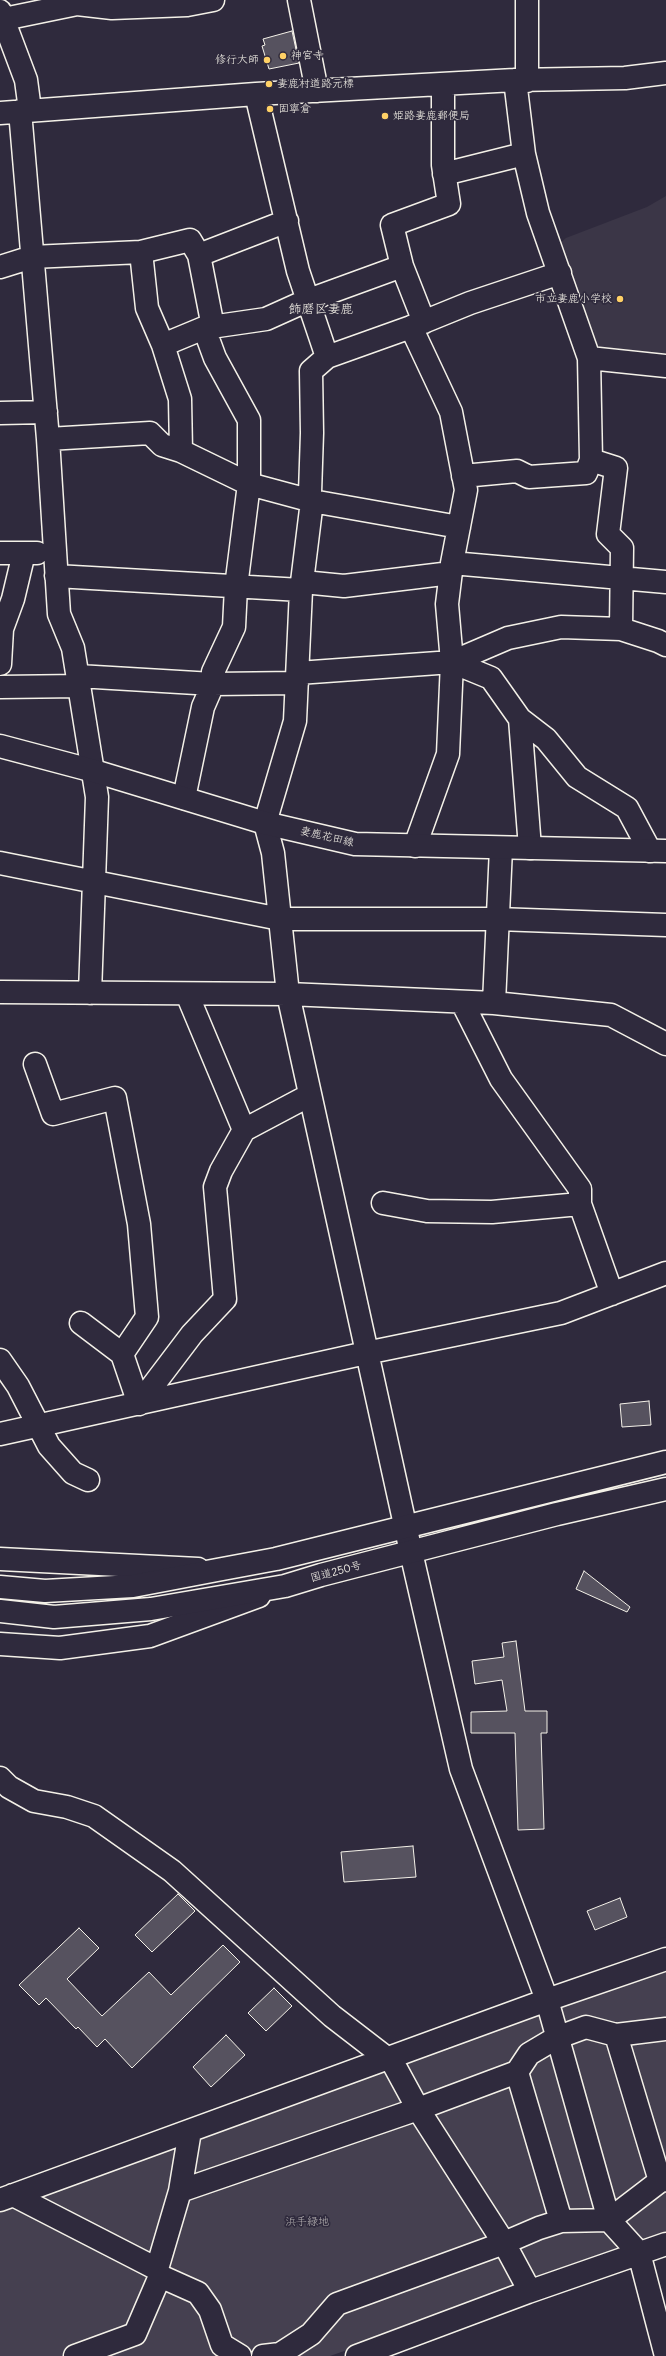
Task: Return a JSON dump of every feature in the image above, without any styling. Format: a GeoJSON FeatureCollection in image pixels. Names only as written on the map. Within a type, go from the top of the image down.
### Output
{"type":"FeatureCollection","features":[{"type":"Feature","properties":{"kind":"main road"},"geometry":{"type":"LineString","coordinates":[[90,993],[92,882],[97,797],[73,648],[59,614],[46,412],[17,111],[26,80],[2,15],[77,4],[187,2],[213,0]]}},
{"type":"Feature","properties":{"kind":"main road"},"geometry":{"type":"LineString","coordinates":[[299,0],[317,91]]}},
{"type":"Feature","properties":{"kind":"main road"},"geometry":{"type":"LineString","coordinates":[[464,476],[517,471],[529,477],[586,474],[591,460],[588,358],[560,273],[538,213],[524,154],[521,81],[527,0]]}},
{"type":"Feature","properties":{"kind":"main road"},"geometry":{"type":"LineString","coordinates":[[17,111],[256,94],[443,84],[625,78],[666,73]]}},
{"type":"Feature","properties":{"kind":"main road"},"geometry":{"type":"LineString","coordinates":[[415,846],[448,754],[452,662],[447,604],[451,568],[466,490],[451,412],[418,324],[392,225],[449,204],[444,174],[443,84]]}},
{"type":"Feature","properties":{"kind":"main road"},"geometry":{"type":"LineString","coordinates":[[256,94],[306,300],[327,357]]}},
{"type":"Feature","properties":{"kind":"main road"},"geometry":{"type":"LineString","coordinates":[[444,174],[524,154]]}},
{"type":"Feature","properties":{"kind":"main road"},"geometry":{"type":"LineString","coordinates":[[199,255],[287,221]]}},
{"type":"Feature","properties":{"kind":"main road"},"geometry":{"type":"LineString","coordinates":[[0,267],[32,257],[141,252],[190,240],[199,255],[208,327],[216,358],[249,420],[249,484],[236,587],[234,627],[213,672],[213,684],[203,707],[184,798]]}},
{"type":"Feature","properties":{"kind":"main road"},"geometry":{"type":"LineString","coordinates":[[141,252],[147,308],[163,345],[180,399],[181,451]]}},
{"type":"Feature","properties":{"kind":"main road"},"geometry":{"type":"LineString","coordinates":[[163,345],[208,327],[266,319],[306,300],[402,266]]}},
{"type":"Feature","properties":{"kind":"main road"},"geometry":{"type":"LineString","coordinates":[[560,273],[470,302],[418,324],[327,357],[312,371],[310,492],[312,501],[307,530],[302,586],[295,721],[265,822],[273,853],[288,994],[410,1552],[462,1769],[547,2000],[556,2038],[609,2220],[639,2253],[666,2356]]}},
{"type":"Feature","properties":{"kind":"main road"},"geometry":{"type":"LineString","coordinates":[[588,358],[666,366]]}},
{"type":"Feature","properties":{"kind":"main road"},"geometry":{"type":"LineString","coordinates":[[0,413],[46,412]]}},
{"type":"Feature","properties":{"kind":"main road"},"geometry":{"type":"LineString","coordinates":[[48,439],[150,433],[162,445],[181,451],[249,484],[312,501],[459,527]]}},
{"type":"Feature","properties":{"kind":"main road"},"geometry":{"type":"LineString","coordinates":[[591,460],[616,468],[608,534],[622,548],[621,629]]}},
{"type":"Feature","properties":{"kind":"main road"},"geometry":{"type":"LineString","coordinates":[[0,553],[55,554]]}},
{"type":"Feature","properties":{"kind":"main road"},"geometry":{"type":"LineString","coordinates":[[0,664],[2,629],[14,599],[24,553]]}},
{"type":"Feature","properties":{"kind":"main road"},"geometry":{"type":"LineString","coordinates":[[56,576],[236,587],[344,586],[451,568],[666,582]]}},
{"type":"Feature","properties":{"kind":"main road"},"geometry":{"type":"LineString","coordinates":[[0,687],[79,681],[213,684],[298,678],[452,662],[508,638],[561,626],[621,629],[658,641],[666,646]]}},
{"type":"Feature","properties":{"kind":"main road"},"geometry":{"type":"LineString","coordinates":[[452,662],[491,678],[520,719],[546,739],[577,777],[627,808],[658,851]]}},
{"type":"Feature","properties":{"kind":"main road"},"geometry":{"type":"LineString","coordinates":[[520,719],[530,848]]}},
{"type":"Feature","properties":{"kind":"main road","name":"妻鹿花田線"},"geometry":{"type":"LineString","coordinates":[[0,746],[94,771],[265,822],[355,844],[658,851]]}},
{"type":"Feature","properties":{"kind":"main road"},"geometry":{"type":"LineString","coordinates":[[494,1003],[501,848]]}},
{"type":"Feature","properties":{"kind":"main road"},"geometry":{"type":"LineString","coordinates":[[0,862],[92,882],[280,919],[497,919],[666,925]]}},
{"type":"Feature","properties":{"kind":"main road"},"geometry":{"type":"LineString","coordinates":[[0,992],[288,994],[494,1003],[611,1015],[666,1044]]}},
{"type":"Feature","properties":{"kind":"main road"},"geometry":{"type":"LineString","coordinates":[[187,994],[244,1130]]}},
{"type":"Feature","properties":{"kind":"main road"},"geometry":{"type":"LineString","coordinates":[[462,1002],[501,1079],[580,1189],[580,1204],[612,1294]]}},
{"type":"Feature","properties":{"kind":"main road"},"geometry":{"type":"LineString","coordinates":[[35,1064],[53,1114],[115,1098],[139,1224],[147,1317],[122,1354]]}},
{"type":"Feature","properties":{"kind":"main road"},"geometry":{"type":"LineString","coordinates":[[139,1404],[192,1334],[225,1299],[215,1187],[221,1171],[244,1130],[310,1095]]}},
{"type":"Feature","properties":{"kind":"main road"},"geometry":{"type":"LineString","coordinates":[[383,1203],[427,1211],[492,1212],[580,1204]]}},
{"type":"Feature","properties":{"kind":"main road"},"geometry":{"type":"LineString","coordinates":[[0,1434],[366,1353],[561,1313],[666,1272]]}},
{"type":"Feature","properties":{"kind":"main road"},"geometry":{"type":"LineString","coordinates":[[81,1324],[122,1354],[139,1404]]}},
{"type":"Feature","properties":{"kind":"main road"},"geometry":{"type":"LineString","coordinates":[[0,1360],[18,1386],[49,1446],[73,1473],[88,1480]]}},
{"type":"Feature","properties":{"kind":"main road"},"geometry":{"type":"LineString","coordinates":[[0,1587],[45,1591],[133,1586],[276,1559],[666,1462]]}},
{"type":"Feature","properties":{"kind":"main road","name":"国道250号"},"geometry":{"type":"LineString","coordinates":[[0,1611],[54,1617],[151,1609],[285,1586],[410,1552],[666,1489]]}},
{"type":"Feature","properties":{"kind":"main road"},"geometry":{"type":"LineString","coordinates":[[0,1559],[217,1570]]}},
{"type":"Feature","properties":{"kind":"main road"},"geometry":{"type":"LineString","coordinates":[[0,1644],[60,1648],[150,1636],[285,1586]]}},
{"type":"Feature","properties":{"kind":"main road"},"geometry":{"type":"LineString","coordinates":[[0,1778],[9,1786],[34,1801],[67,1807],[94,1816],[172,1871],[332,2016],[393,2063],[418,2109],[504,2243],[526,2284],[528,2292]]}},
{"type":"Feature","properties":{"kind":"main road"},"geometry":{"type":"LineString","coordinates":[[7,2197],[547,2000],[666,1959]]}},
{"type":"Feature","properties":{"kind":"main road"},"geometry":{"type":"LineString","coordinates":[[180,2191],[418,2109],[517,2072],[529,2054],[556,2038],[586,2027],[616,2035],[666,2029]]}},
{"type":"Feature","properties":{"kind":"main road"},"geometry":{"type":"LineString","coordinates":[[263,2356],[280,2354],[311,2334],[337,2304],[561,2221],[609,2220],[663,2181],[616,2035]]}},
{"type":"Feature","properties":{"kind":"main road"},"geometry":{"type":"LineString","coordinates":[[517,2072],[561,2221]]}},
{"type":"Feature","properties":{"kind":"main road"},"geometry":{"type":"LineString","coordinates":[[75,2356],[135,2334],[158,2273],[180,2191],[190,2131]]}},
{"type":"Feature","properties":{"kind":"main road"},"geometry":{"type":"LineString","coordinates":[[7,2197],[198,2293],[210,2310],[222,2345],[240,2356]]}},
{"type":"Feature","properties":{"kind":"main road"},"geometry":{"type":"LineString","coordinates":[[357,2356],[528,2292],[666,2244]]}},
{"type":"Feature","properties":{"kind":"shaded area","name":"市立妻鹿小学校"},"geometry":{"type":"Polygon","coordinates":[[[666,196],[666,364],[598,356],[556,247],[566,238],[647,207],[666,196]]]}},
{"type":"Feature","properties":{"kind":"green space","name":"浜手緑地"},"geometry":{"type":"Polygon","coordinates":[[[666,1952],[666,2237],[330,2356],[0,2356],[0,2188],[666,1952]]]}},
{"type":"Feature","properties":{"kind":"building"},"geometry":{"type":"Polygon","coordinates":[[[292,31],[299,63],[269,69],[262,46],[265,45],[263,39],[292,31]]]}},
{"type":"Feature","properties":{"kind":"building"},"geometry":{"type":"Polygon","coordinates":[[[649,1401],[651,1425],[622,1427],[620,1404],[649,1401]]]}},
{"type":"Feature","properties":{"kind":"building"},"geometry":{"type":"Polygon","coordinates":[[[584,1571],[630,1607],[627,1612],[576,1589],[584,1571]]]}},
{"type":"Feature","properties":{"kind":"building"},"geometry":{"type":"Polygon","coordinates":[[[516,1641],[525,1711],[547,1711],[547,1733],[541,1733],[544,1829],[518,1830],[515,1733],[471,1733],[471,1712],[507,1711],[502,1680],[475,1684],[472,1661],[504,1657],[502,1643],[516,1641]]]}},
{"type":"Feature","properties":{"kind":"building"},"geometry":{"type":"Polygon","coordinates":[[[413,1846],[416,1877],[344,1882],[341,1852],[413,1846]]]}},
{"type":"Feature","properties":{"kind":"building"},"geometry":{"type":"Polygon","coordinates":[[[178,1894],[195,1911],[152,1952],[135,1935],[178,1894]]]}},
{"type":"Feature","properties":{"kind":"building"},"geometry":{"type":"Polygon","coordinates":[[[620,1898],[627,1917],[595,1930],[587,1911],[620,1898]]]}},
{"type":"Feature","properties":{"kind":"building"},"geometry":{"type":"Polygon","coordinates":[[[79,1928],[99,1948],[67,1979],[102,2016],[149,1972],[171,1995],[223,1945],[240,1962],[132,2068],[105,2039],[97,2047],[78,2027],[76,2029],[46,1998],[39,2005],[19,1985],[79,1928]]]}},
{"type":"Feature","properties":{"kind":"building"},"geometry":{"type":"Polygon","coordinates":[[[274,1988],[292,2006],[266,2031],[248,2013],[274,1988]]]}},
{"type":"Feature","properties":{"kind":"building"},"geometry":{"type":"Polygon","coordinates":[[[226,2035],[245,2055],[211,2087],[193,2067],[226,2035]]]}},
{"type":"Feature","properties":{"kind":"place","name":"神宮寺"},"geometry":{"type":"Point","coordinates":[283,56]}},
{"type":"Feature","properties":{"kind":"place","name":"修行大師"},"geometry":{"type":"Point","coordinates":[267,60]}},
{"type":"Feature","properties":{"kind":"place","name":"妻鹿村道路元標"},"geometry":{"type":"Point","coordinates":[269,84]}},
{"type":"Feature","properties":{"kind":"place","name":"固寧倉"},"geometry":{"type":"Point","coordinates":[270,109]}},
{"type":"Feature","properties":{"kind":"place","name":"姫路妻鹿郵便局"},"geometry":{"type":"Point","coordinates":[385,116]}},
{"type":"Feature","properties":{"kind":"place","name":"市立妻鹿小学校"},"geometry":{"type":"Point","coordinates":[620,299]}},
{"type":"Feature","properties":{"kind":"district","name":"飾磨区妻鹿"},"geometry":{"type":"Point","coordinates":[321,309]}}]}
